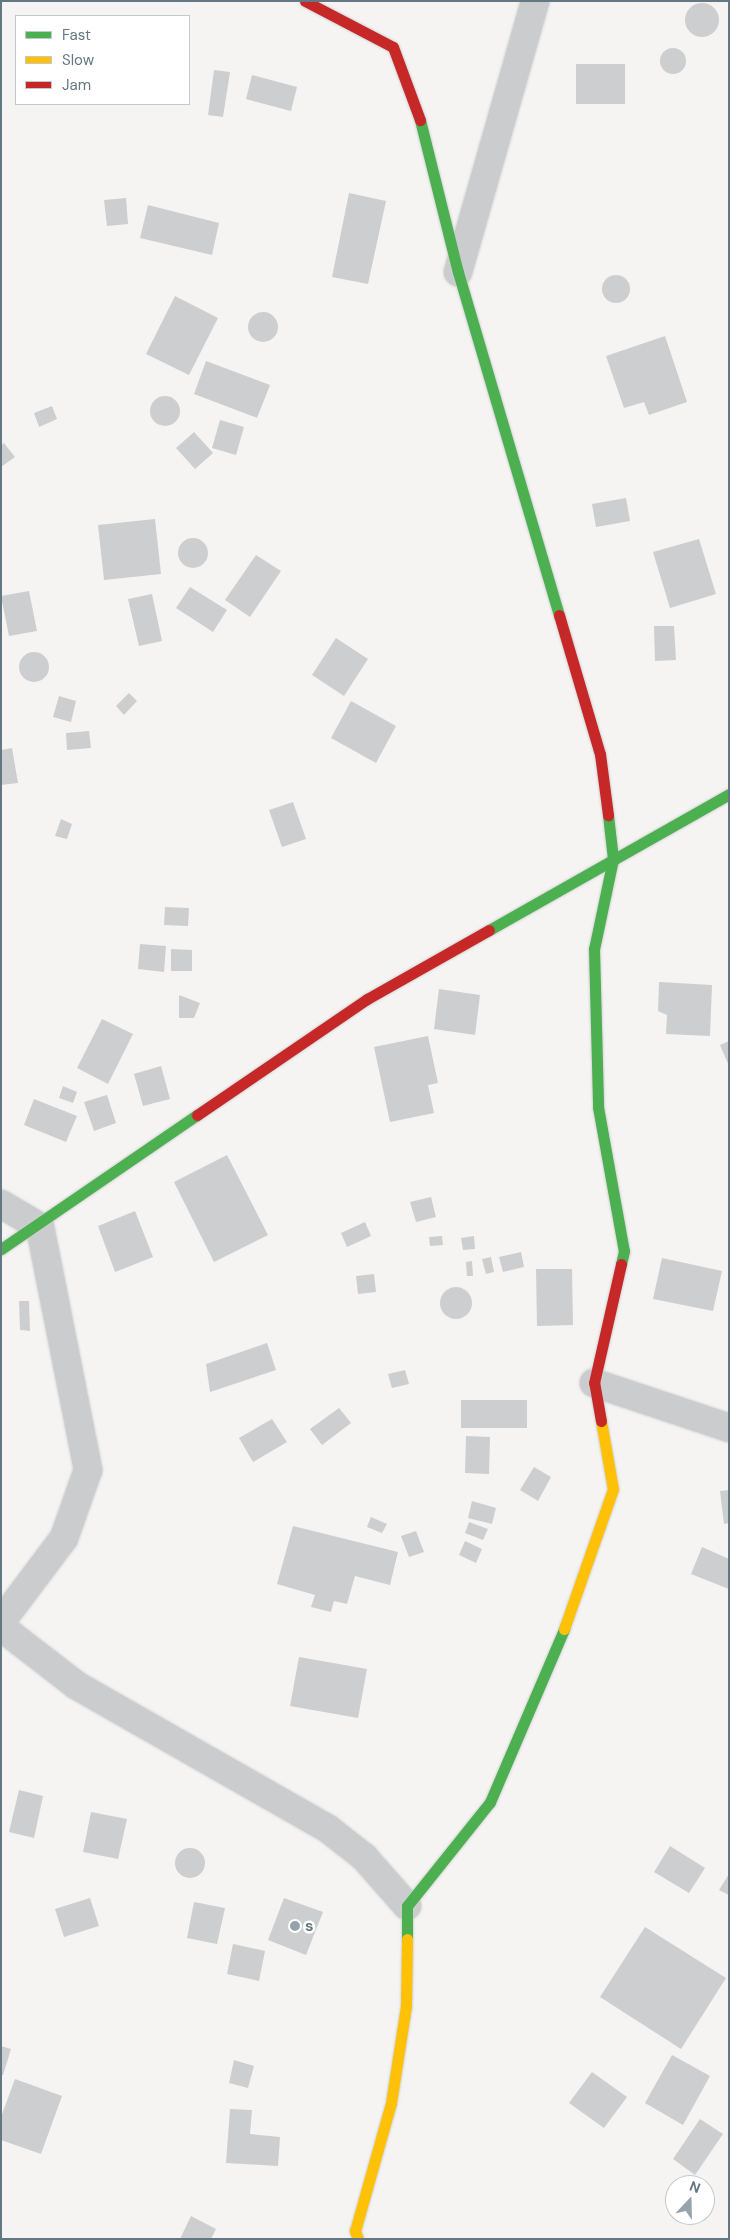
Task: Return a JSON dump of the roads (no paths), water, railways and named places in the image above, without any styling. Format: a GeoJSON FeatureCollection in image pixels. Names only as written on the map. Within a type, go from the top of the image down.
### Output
{"type":"FeatureCollection","features":[{"type":"Feature","properties":{"kind":"street"},"geometry":{"type":"LineString","coordinates":[[305,1],[393,47],[419,115],[458,272],[600,754],[613,859],[594,949],[598,1107],[624,1252],[594,1383],[613,1489],[564,1630],[490,1802],[408,1906],[405,2016],[391,2102],[361,2236]]}},
{"type":"Feature","properties":{"kind":"street"},"geometry":{"type":"LineString","coordinates":[[458,272],[535,1]]}},
{"type":"Feature","properties":{"kind":"street"},"geometry":{"type":"LineString","coordinates":[[1,1249],[40,1227],[90,1187],[367,999],[729,794]]}},
{"type":"Feature","properties":{"kind":"street"},"geometry":{"type":"LineString","coordinates":[[1,1204],[40,1227],[88,1470],[64,1538],[1,1622]]}},
{"type":"Feature","properties":{"kind":"street"},"geometry":{"type":"LineString","coordinates":[[594,1383],[729,1428]]}},
{"type":"Feature","properties":{"kind":"street"},"geometry":{"type":"LineString","coordinates":[[1,1627],[76,1685],[327,1828],[364,1857],[408,1906]]}},
{"type":"Feature","properties":{"kind":"place","name":"s"},"geometry":{"type":"Point","coordinates":[295,1926]}}]}
